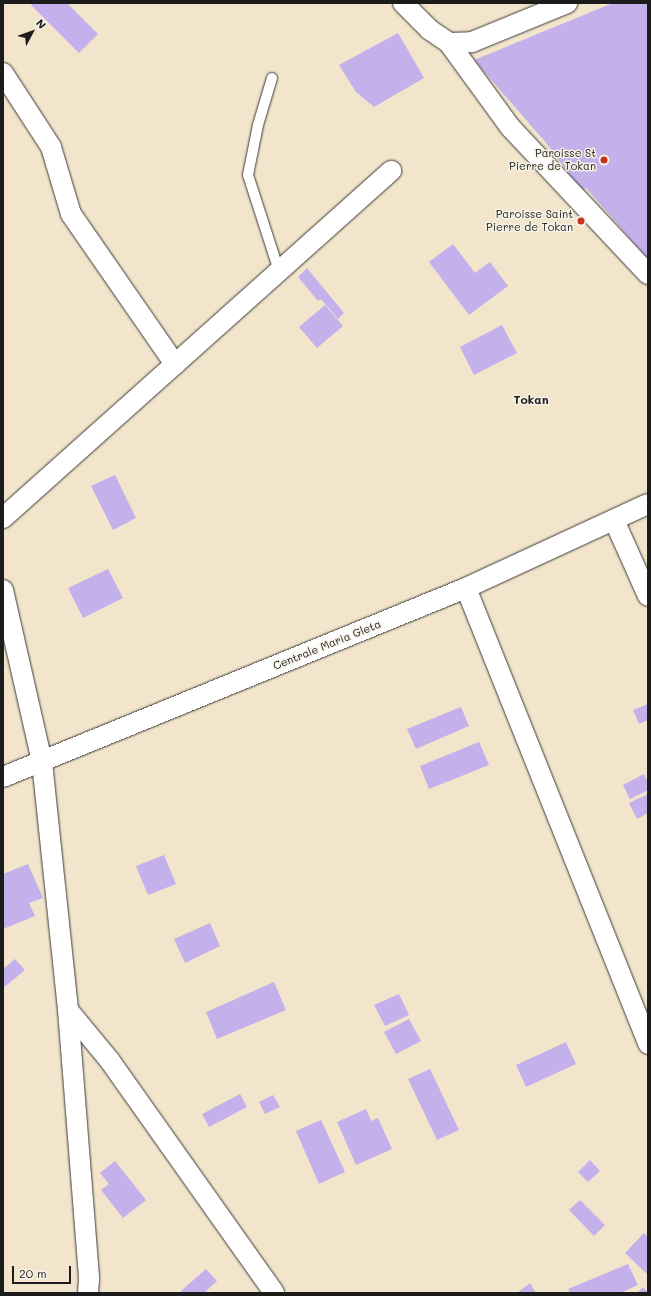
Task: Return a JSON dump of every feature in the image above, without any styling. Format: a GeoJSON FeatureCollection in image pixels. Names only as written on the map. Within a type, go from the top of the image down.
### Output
{"type":"FeatureCollection","features":[{"type":"Feature","properties":{"kind":"street"},"geometry":{"type":"LineString","coordinates":[[403,3],[430,30],[449,43],[510,127],[648,274]]}},
{"type":"Feature","properties":{"kind":"street"},"geometry":{"type":"LineString","coordinates":[[449,43],[472,42],[567,3]]}},
{"type":"Feature","properties":{"kind":"street"},"geometry":{"type":"LineString","coordinates":[[3,73],[51,147],[71,214],[175,364]]}},
{"type":"Feature","properties":{"kind":"street"},"geometry":{"type":"LineString","coordinates":[[3,518],[391,171]]}},
{"type":"Feature","properties":{"kind":"street","name":"Centrale Maria Gleta"},"geometry":{"type":"LineString","coordinates":[[3,777],[466,588],[648,504]]}},
{"type":"Feature","properties":{"kind":"street"},"geometry":{"type":"LineString","coordinates":[[614,520],[648,596]]}},
{"type":"Feature","properties":{"kind":"street"},"geometry":{"type":"LineString","coordinates":[[466,588],[648,1044]]}},
{"type":"Feature","properties":{"kind":"street"},"geometry":{"type":"LineString","coordinates":[[3,590],[42,762],[68,1010],[89,1280],[88,1293]]}},
{"type":"Feature","properties":{"kind":"street"},"geometry":{"type":"LineString","coordinates":[[68,1010],[110,1061],[274,1293]]}},
{"type":"Feature","properties":{"kind":"lane"},"geometry":{"type":"LineString","coordinates":[[272,78],[258,125],[248,175],[279,271]]}},
{"type":"Feature","properties":{"kind":"building"},"geometry":{"type":"Polygon","coordinates":[[[33,3],[67,3],[98,34],[79,53],[31,5],[33,3]]]}},
{"type":"Feature","properties":{"kind":"building","name":"Paroisse St Pierre de Tokan"},"geometry":{"type":"Polygon","coordinates":[[[613,3],[648,3],[648,259],[586,188],[582,191],[547,144],[474,60],[613,3]]]}},
{"type":"Feature","properties":{"kind":"building"},"geometry":{"type":"Polygon","coordinates":[[[398,33],[424,78],[374,107],[356,92],[339,65],[398,33]]]}},
{"type":"Feature","properties":{"kind":"building"},"geometry":{"type":"Polygon","coordinates":[[[453,244],[475,273],[490,262],[508,286],[469,315],[429,262],[453,244]]]}},
{"type":"Feature","properties":{"kind":"building"},"geometry":{"type":"Polygon","coordinates":[[[307,268],[344,313],[338,319],[321,299],[318,301],[298,277],[307,268]]]}},
{"type":"Feature","properties":{"kind":"building"},"geometry":{"type":"Polygon","coordinates":[[[325,305],[343,326],[317,348],[299,327],[325,305]]]}},
{"type":"Feature","properties":{"kind":"building"},"geometry":{"type":"Polygon","coordinates":[[[502,325],[517,353],[474,375],[460,347],[502,325]]]}},
{"type":"Feature","properties":{"kind":"building"},"geometry":{"type":"Polygon","coordinates":[[[115,475],[136,518],[113,530],[91,486],[115,475]]]}},
{"type":"Feature","properties":{"kind":"building"},"geometry":{"type":"Polygon","coordinates":[[[108,569],[123,598],[83,618],[68,588],[108,569]]]}},
{"type":"Feature","properties":{"kind":"building"},"geometry":{"type":"Polygon","coordinates":[[[648,704],[648,720],[639,724],[633,710],[648,704]]]}},
{"type":"Feature","properties":{"kind":"building"},"geometry":{"type":"Polygon","coordinates":[[[461,707],[469,726],[416,749],[407,729],[461,707]]]}},
{"type":"Feature","properties":{"kind":"building"},"geometry":{"type":"Polygon","coordinates":[[[479,742],[489,765],[429,789],[420,766],[479,742]]]}},
{"type":"Feature","properties":{"kind":"building"},"geometry":{"type":"Polygon","coordinates":[[[644,774],[648,782],[648,790],[630,799],[623,785],[644,774]]]}},
{"type":"Feature","properties":{"kind":"building"},"geometry":{"type":"Polygon","coordinates":[[[648,794],[648,813],[637,819],[629,803],[648,794]]]}},
{"type":"Feature","properties":{"kind":"building"},"geometry":{"type":"Polygon","coordinates":[[[164,855],[176,884],[148,895],[136,866],[164,855]]]}},
{"type":"Feature","properties":{"kind":"building"},"geometry":{"type":"Polygon","coordinates":[[[28,864],[43,898],[29,903],[35,916],[3,929],[3,874],[28,864]]]}},
{"type":"Feature","properties":{"kind":"building"},"geometry":{"type":"Polygon","coordinates":[[[210,923],[220,946],[185,963],[174,939],[210,923]]]}},
{"type":"Feature","properties":{"kind":"building"},"geometry":{"type":"Polygon","coordinates":[[[15,959],[25,970],[3,988],[3,969],[15,959]]]}},
{"type":"Feature","properties":{"kind":"building"},"geometry":{"type":"Polygon","coordinates":[[[274,982],[286,1010],[217,1039],[206,1012],[274,982]]]}},
{"type":"Feature","properties":{"kind":"building"},"geometry":{"type":"Polygon","coordinates":[[[399,994],[409,1015],[385,1026],[374,1005],[399,994]]]}},
{"type":"Feature","properties":{"kind":"building"},"geometry":{"type":"Polygon","coordinates":[[[409,1019],[421,1041],[396,1054],[384,1032],[409,1019]]]}},
{"type":"Feature","properties":{"kind":"building"},"geometry":{"type":"Polygon","coordinates":[[[566,1042],[576,1064],[526,1087],[516,1065],[566,1042]]]}},
{"type":"Feature","properties":{"kind":"building"},"geometry":{"type":"Polygon","coordinates":[[[430,1069],[459,1130],[437,1140],[408,1079],[430,1069]]]}},
{"type":"Feature","properties":{"kind":"building"},"geometry":{"type":"Polygon","coordinates":[[[240,1094],[247,1107],[209,1127],[202,1114],[240,1094]]]}},
{"type":"Feature","properties":{"kind":"building"},"geometry":{"type":"Polygon","coordinates":[[[273,1095],[280,1107],[265,1114],[259,1102],[273,1095]]]}},
{"type":"Feature","properties":{"kind":"building"},"geometry":{"type":"Polygon","coordinates":[[[366,1109],[371,1121],[378,1118],[392,1149],[356,1165],[337,1122],[366,1109]]]}},
{"type":"Feature","properties":{"kind":"building"},"geometry":{"type":"Polygon","coordinates":[[[321,1120],[345,1172],[319,1184],[296,1131],[321,1120]]]}},
{"type":"Feature","properties":{"kind":"building"},"geometry":{"type":"Polygon","coordinates":[[[590,1160],[600,1171],[588,1182],[578,1172],[590,1160]]]}},
{"type":"Feature","properties":{"kind":"building"},"geometry":{"type":"Polygon","coordinates":[[[115,1161],[146,1200],[123,1218],[101,1190],[109,1184],[100,1173],[115,1161]]]}},
{"type":"Feature","properties":{"kind":"building"},"geometry":{"type":"Polygon","coordinates":[[[580,1200],[605,1225],[594,1236],[569,1210],[580,1200]]]}},
{"type":"Feature","properties":{"kind":"building"},"geometry":{"type":"Polygon","coordinates":[[[644,1233],[648,1237],[648,1275],[625,1253],[644,1233]]]}},
{"type":"Feature","properties":{"kind":"building"},"geometry":{"type":"Polygon","coordinates":[[[628,1264],[638,1285],[620,1293],[570,1293],[568,1289],[628,1264]]]}},
{"type":"Feature","properties":{"kind":"building"},"geometry":{"type":"Polygon","coordinates":[[[206,1269],[217,1281],[204,1293],[183,1293],[181,1291],[206,1269]]]}},
{"type":"Feature","properties":{"kind":"building"},"geometry":{"type":"Polygon","coordinates":[[[530,1283],[536,1293],[517,1293],[530,1283]]]}},
{"type":"Feature","properties":{"kind":"building"},"geometry":{"type":"Polygon","coordinates":[[[643,1287],[648,1293],[637,1293],[643,1287]]]}},
{"type":"Feature","properties":{"kind":"place","name":"Paroisse St Pierre de Tokan"},"geometry":{"type":"Point","coordinates":[604,160]}},
{"type":"Feature","properties":{"kind":"place","name":"Paroisse Saint Pierre de Tokan"},"geometry":{"type":"Point","coordinates":[581,221]}},
{"type":"Feature","properties":{"kind":"district","name":"Tokan"},"geometry":{"type":"Point","coordinates":[531,400]}}]}
